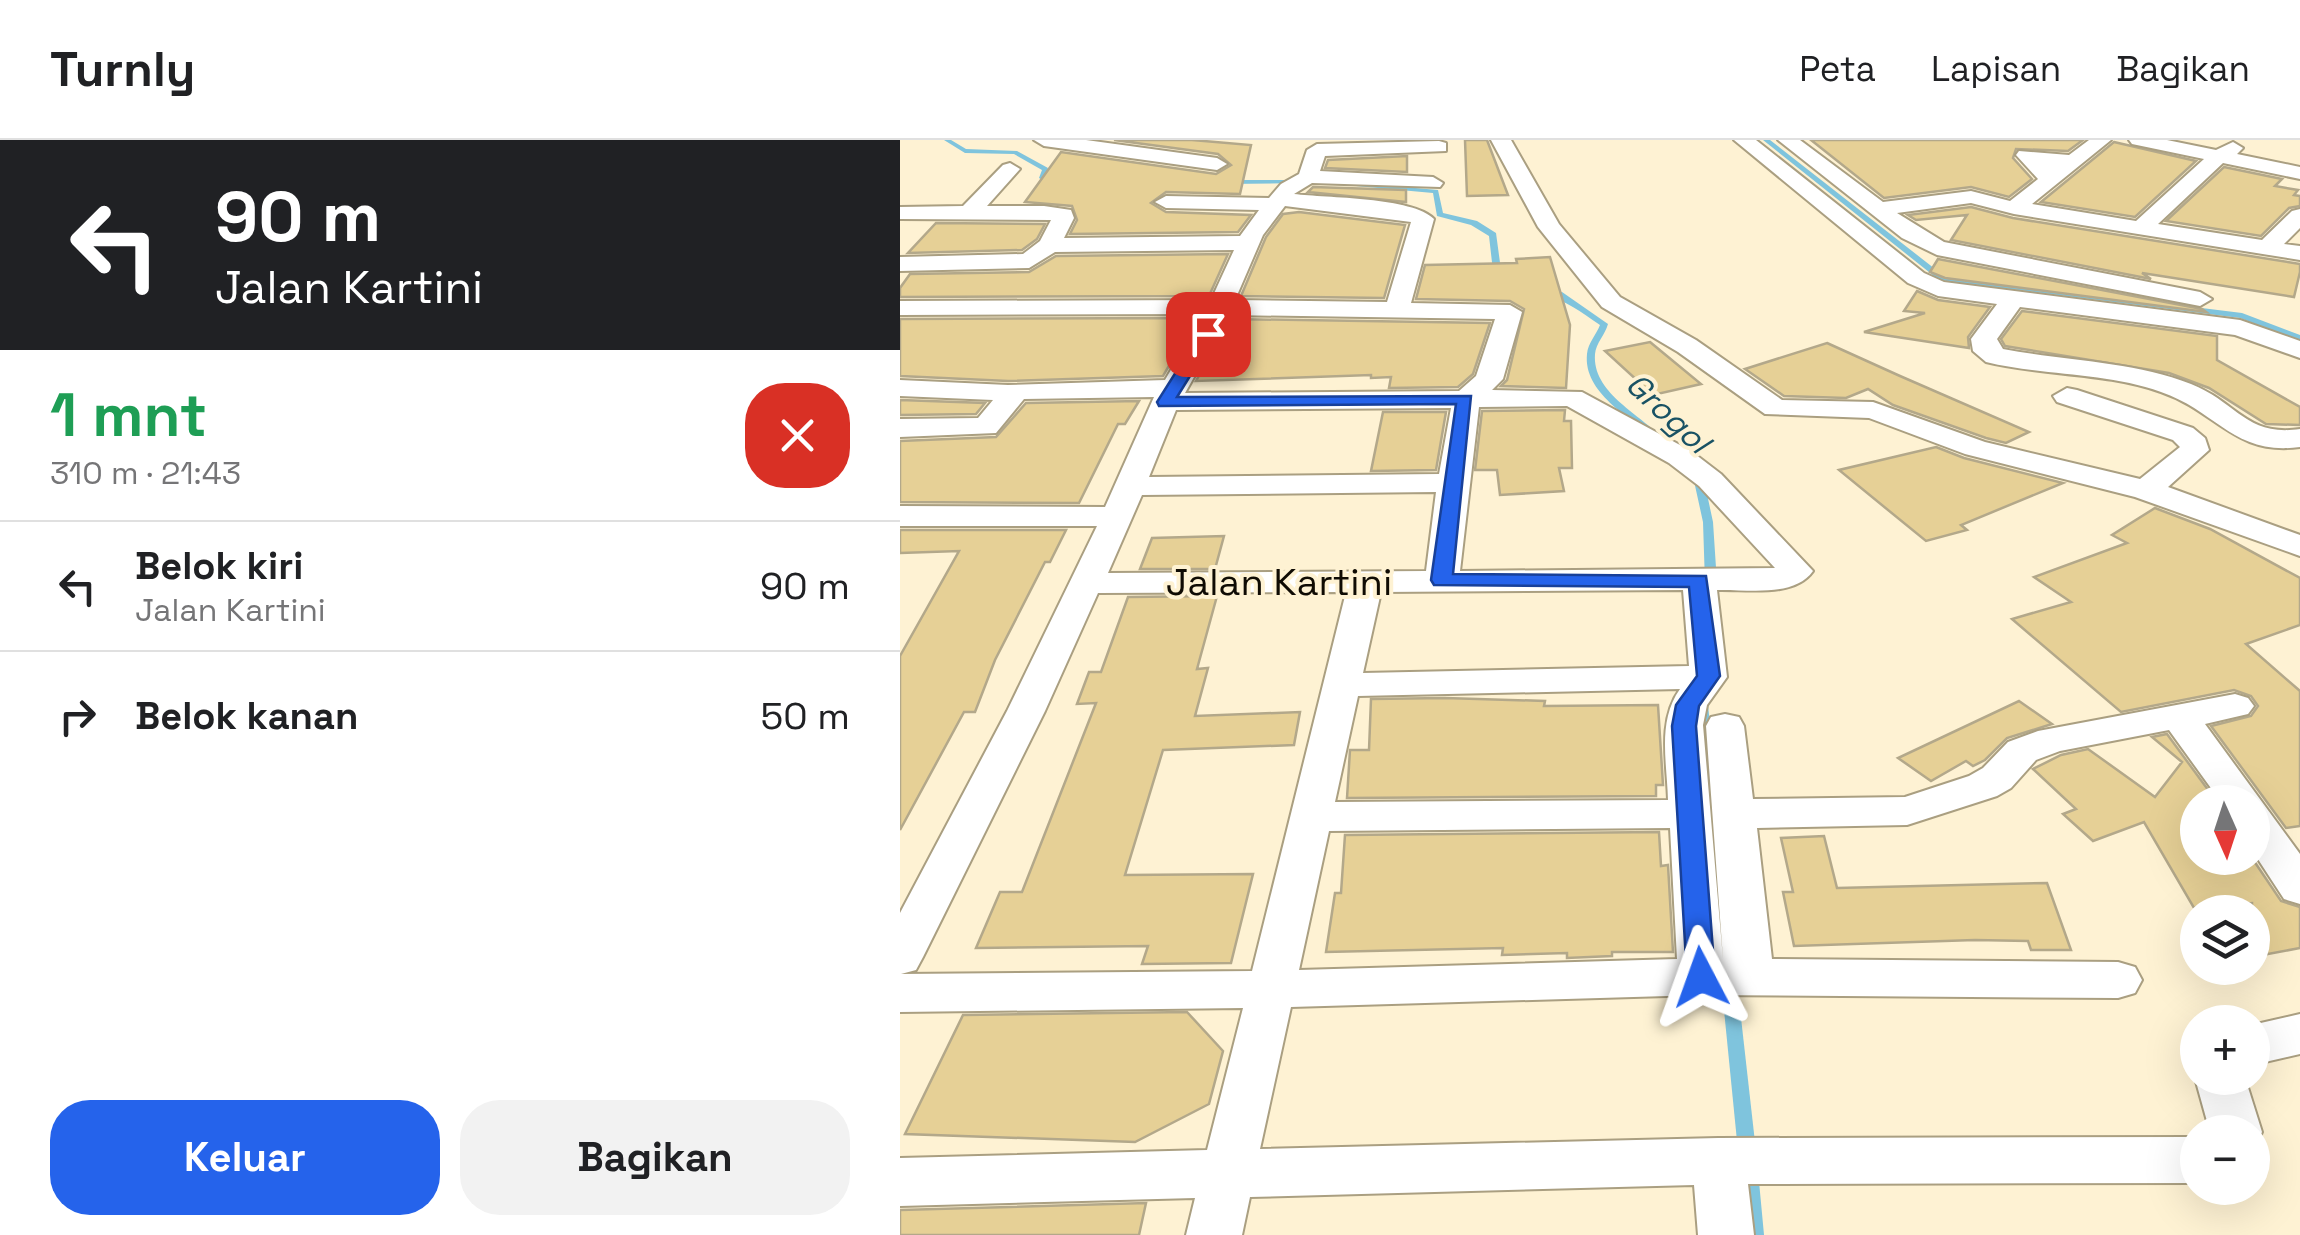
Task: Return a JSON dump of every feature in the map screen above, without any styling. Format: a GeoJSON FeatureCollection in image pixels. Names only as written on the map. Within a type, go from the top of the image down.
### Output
{"type":"FeatureCollection","features":[{"type":"Feature","properties":{"kind":"street"},"geometry":{"type":"LineString","coordinates":[[1044,140],[1217,164]]}},
{"type":"Feature","properties":{"kind":"street"},"geometry":{"type":"LineString","coordinates":[[1501,140],[1549,227],[1611,302],[1686,346],[1775,408],[1873,410],[1976,448],[2146,490],[2300,546]]}},
{"type":"Feature","properties":{"kind":"street"},"geometry":{"type":"LineString","coordinates":[[1744,140],[1925,283],[1958,293],[2228,326],[2262,333],[2300,350]]}},
{"type":"Feature","properties":{"kind":"street"},"geometry":{"type":"LineString","coordinates":[[1788,140],[1922,241],[1961,255],[2261,310]]}},
{"type":"Feature","properties":{"kind":"street"},"geometry":{"type":"LineString","coordinates":[[2014,208],[2101,140]]}},
{"type":"Feature","properties":{"kind":"street"},"geometry":{"type":"LineString","coordinates":[[2139,140],[2300,172]]}},
{"type":"Feature","properties":{"kind":"street"},"geometry":{"type":"LineString","coordinates":[[2141,228],[2220,156],[2248,140]]}},
{"type":"Feature","properties":{"kind":"street"},"geometry":{"type":"LineString","coordinates":[[900,957],[1086,584],[1170,395],[1221,307],[1249,243],[1292,188],[1318,145],[1439,147]]}},
{"type":"Feature","properties":{"kind":"street"},"geometry":{"type":"LineString","coordinates":[[2045,184],[2026,154],[2074,162]]}},
{"type":"Feature","properties":{"kind":"street"},"geometry":{"type":"LineString","coordinates":[[968,213],[1010,168]]}},
{"type":"Feature","properties":{"kind":"street"},"geometry":{"type":"LineString","coordinates":[[1166,202],[1292,188],[1433,184]]}},
{"type":"Feature","properties":{"kind":"street"},"geometry":{"type":"LineString","coordinates":[[1878,209],[2045,184]]}},
{"type":"Feature","properties":{"kind":"street"},"geometry":{"type":"LineString","coordinates":[[1292,188],[1423,219],[1398,309]]}},
{"type":"Feature","properties":{"kind":"street"},"geometry":{"type":"LineString","coordinates":[[1971,197],[2014,208],[2300,253]]}},
{"type":"Feature","properties":{"kind":"street"},"geometry":{"type":"LineString","coordinates":[[900,213],[1063,215],[1037,258],[1020,263],[900,264]]}},
{"type":"Feature","properties":{"kind":"street"},"geometry":{"type":"LineString","coordinates":[[900,246],[938,213]]}},
{"type":"Feature","properties":{"kind":"street"},"geometry":{"type":"LineString","coordinates":[[2267,248],[2300,216]]}},
{"type":"Feature","properties":{"kind":"street"},"geometry":{"type":"LineString","coordinates":[[1048,244],[1249,243]]}},
{"type":"Feature","properties":{"kind":"street"},"geometry":{"type":"LineString","coordinates":[[2012,300],[1984,338],[1983,346],[1990,353],[2161,384],[2196,396],[2262,441],[2300,438]]}},
{"type":"Feature","properties":{"kind":"street"},"geometry":{"type":"LineString","coordinates":[[900,308],[1221,307],[1510,312],[1489,379],[1466,399],[1442,580]]}},
{"type":"Feature","properties":{"kind":"street","name":"Jalan Kartini"},"geometry":{"type":"LineString","coordinates":[[900,388],[1011,393],[1572,398],[1666,449],[1731,500],[1796,571],[1787,578],[1707,580],[1086,584]]}},
{"type":"Feature","properties":{"kind":"street"},"geometry":{"type":"LineString","coordinates":[[900,428],[986,426],[1011,393]]}},
{"type":"Feature","properties":{"kind":"street"},"geometry":{"type":"LineString","coordinates":[[2067,396],[2184,434],[2195,444],[2194,450],[2146,490]]}},
{"type":"Feature","properties":{"kind":"street"},"geometry":{"type":"LineString","coordinates":[[900,516],[1453,483]]}},
{"type":"Feature","properties":{"kind":"street"},"geometry":{"type":"LineString","coordinates":[[1701,977],[1688,814],[1685,714],[1708,676],[1707,580]]}},
{"type":"Feature","properties":{"kind":"street"},"geometry":{"type":"LineString","coordinates":[[1214,1235],[1366,581]]}},
{"type":"Feature","properties":{"kind":"street"},"geometry":{"type":"LineString","coordinates":[[1341,684],[1708,676]]}},
{"type":"Feature","properties":{"kind":"street"},"geometry":{"type":"LineString","coordinates":[[1734,814],[1907,811],[1930,807],[1997,778],[2022,751],[2034,746],[2081,733],[2236,706]]}},
{"type":"Feature","properties":{"kind":"street"},"geometry":{"type":"LineString","coordinates":[[2180,718],[2229,785]]}},
{"type":"Feature","properties":{"kind":"street"},"geometry":{"type":"LineString","coordinates":[[1725,726],[1751,977]]}},
{"type":"Feature","properties":{"kind":"street"},"geometry":{"type":"LineString","coordinates":[[1312,818],[1688,814]]}},
{"type":"Feature","properties":{"kind":"street"},"geometry":{"type":"LineString","coordinates":[[2270,843],[2300,888]]}},
{"type":"Feature","properties":{"kind":"street"},"geometry":{"type":"LineString","coordinates":[[900,993],[1269,989],[1701,977],[2118,980]]}},
{"type":"Feature","properties":{"kind":"street"},"geometry":{"type":"LineString","coordinates":[[2270,1040],[2300,1034]]}},
{"type":"Feature","properties":{"kind":"street"},"geometry":{"type":"LineString","coordinates":[[900,1182],[1741,1161],[2180,1160]]}},
{"type":"Feature","properties":{"kind":"street"},"geometry":{"type":"LineString","coordinates":[[1726,1235],[1741,1161]]}},
{"type":"Feature","properties":{"kind":"building"},"geometry":{"type":"Polygon","coordinates":[[[1114,140],[1251,145],[1240,194],[1166,192],[1151,203],[1166,212],[1251,215],[1238,232],[1070,234],[1077,220],[1072,206],[1025,202],[1061,152],[1216,174],[1231,165],[1218,154],[1114,140]]]}},
{"type":"Feature","properties":{"kind":"building"},"geometry":{"type":"Polygon","coordinates":[[[1465,140],[1487,140],[1508,195],[1467,196],[1465,140]]]}},
{"type":"Feature","properties":{"kind":"building"},"geometry":{"type":"Polygon","coordinates":[[[1811,140],[2083,140],[2068,151],[2016,149],[2013,158],[2032,179],[2009,197],[1971,187],[1884,198],[1811,140]]]}},
{"type":"Feature","properties":{"kind":"building"},"geometry":{"type":"Polygon","coordinates":[[[2114,142],[2196,161],[2135,217],[2041,202],[2114,142]]]}},
{"type":"Feature","properties":{"kind":"building"},"geometry":{"type":"Polygon","coordinates":[[[1407,156],[1407,172],[1325,168],[1328,160],[1407,156]]]}},
{"type":"Feature","properties":{"kind":"building"},"geometry":{"type":"Polygon","coordinates":[[[2224,167],[2282,179],[2275,186],[2298,190],[2294,195],[2300,196],[2300,206],[2289,208],[2261,236],[2166,221],[2224,167]]]}},
{"type":"Feature","properties":{"kind":"building"},"geometry":{"type":"Polygon","coordinates":[[[1313,187],[1406,190],[1406,202],[1308,192],[1313,187]]]}},
{"type":"Feature","properties":{"kind":"building"},"geometry":{"type":"Polygon","coordinates":[[[1971,207],[2013,218],[2300,264],[2300,272],[2294,297],[2142,273],[2151,279],[1951,240],[1967,215],[1916,220],[1908,215],[1971,207]]]}},
{"type":"Feature","properties":{"kind":"building"},"geometry":{"type":"Polygon","coordinates":[[[1299,212],[1405,225],[1384,298],[1241,296],[1266,237],[1283,214],[1299,212]]]}},
{"type":"Feature","properties":{"kind":"building"},"geometry":{"type":"Polygon","coordinates":[[[936,223],[1045,224],[1037,239],[1022,250],[908,253],[936,223]]]}},
{"type":"Feature","properties":{"kind":"building"},"geometry":{"type":"Polygon","coordinates":[[[1228,254],[1209,296],[900,297],[900,288],[910,274],[1029,272],[1056,256],[1228,254]]]}},
{"type":"Feature","properties":{"kind":"building"},"geometry":{"type":"Polygon","coordinates":[[[1550,257],[1570,325],[1566,388],[1501,386],[1507,380],[1524,309],[1510,301],[1416,299],[1425,265],[1517,263],[1516,259],[1550,257]]]}},
{"type":"Feature","properties":{"kind":"building"},"geometry":{"type":"Polygon","coordinates":[[[1938,259],[2206,312],[1945,278],[1930,272],[1938,259]]]}},
{"type":"Feature","properties":{"kind":"building"},"geometry":{"type":"Polygon","coordinates":[[[1917,291],[1938,300],[1990,307],[1968,337],[1969,348],[1864,332],[1925,313],[1904,311],[1917,291]]]}},
{"type":"Feature","properties":{"kind":"building"},"geometry":{"type":"Polygon","coordinates":[[[2022,311],[2217,336],[2217,360],[2300,407],[2300,425],[2266,424],[2209,388],[2169,373],[2005,346],[2001,339],[2022,311]]]}},
{"type":"Feature","properties":{"kind":"building"},"geometry":{"type":"Polygon","coordinates":[[[1197,318],[1163,376],[1008,381],[900,376],[900,319],[1197,318]]]}},
{"type":"Feature","properties":{"kind":"building"},"geometry":{"type":"Polygon","coordinates":[[[1231,319],[1490,323],[1473,374],[1458,387],[1389,388],[1391,377],[1371,375],[1196,381],[1231,319]]]}},
{"type":"Feature","properties":{"kind":"building"},"geometry":{"type":"Polygon","coordinates":[[[1650,342],[1701,384],[1653,395],[1605,351],[1650,342]]]}},
{"type":"Feature","properties":{"kind":"building"},"geometry":{"type":"Polygon","coordinates":[[[1827,343],[2029,432],[2006,443],[1986,438],[1893,405],[1868,389],[1846,398],[1784,396],[1745,369],[1827,343]]]}},
{"type":"Feature","properties":{"kind":"building"},"geometry":{"type":"Polygon","coordinates":[[[900,400],[985,403],[976,414],[900,415],[900,400]]]}},
{"type":"Feature","properties":{"kind":"building"},"geometry":{"type":"Polygon","coordinates":[[[1139,401],[1125,424],[1118,424],[1079,503],[900,502],[900,441],[996,437],[1026,403],[1139,401]]]}},
{"type":"Feature","properties":{"kind":"building"},"geometry":{"type":"Polygon","coordinates":[[[1565,410],[1564,421],[1571,421],[1572,468],[1559,468],[1564,491],[1500,495],[1497,470],[1475,470],[1482,411],[1565,410]]]}},
{"type":"Feature","properties":{"kind":"building"},"geometry":{"type":"Polygon","coordinates":[[[1383,412],[1446,412],[1436,470],[1371,471],[1383,412]]]}},
{"type":"Feature","properties":{"kind":"building"},"geometry":{"type":"Polygon","coordinates":[[[1936,447],[2063,483],[1961,525],[1967,530],[1926,541],[1839,470],[1936,447]]]}},
{"type":"Feature","properties":{"kind":"building"},"geometry":{"type":"Polygon","coordinates":[[[2155,508],[2210,529],[2300,578],[2300,625],[2246,644],[2300,691],[2300,826],[2286,828],[2270,806],[2270,785],[2254,785],[2211,726],[2251,716],[2258,706],[2251,696],[2234,690],[2121,712],[2012,619],[2071,602],[2034,577],[2127,543],[2112,535],[2155,508]]]}},
{"type":"Feature","properties":{"kind":"building"},"geometry":{"type":"Polygon","coordinates":[[[900,530],[1066,530],[1050,562],[1045,562],[995,660],[975,712],[964,712],[900,830],[900,656],[959,551],[900,553],[900,530]]]}},
{"type":"Feature","properties":{"kind":"building"},"geometry":{"type":"Polygon","coordinates":[[[1224,536],[1215,569],[1140,569],[1152,538],[1224,536]]]}},
{"type":"Feature","properties":{"kind":"building"},"geometry":{"type":"Polygon","coordinates":[[[1217,596],[1197,669],[1208,668],[1195,716],[1300,712],[1294,745],[1163,750],[1125,875],[1253,874],[1231,963],[1142,964],[1148,946],[976,948],[1000,892],[1022,892],[1096,703],[1077,704],[1089,672],[1101,672],[1128,597],[1217,596]]]}},
{"type":"Feature","properties":{"kind":"building"},"geometry":{"type":"Polygon","coordinates":[[[1371,699],[1545,701],[1544,706],[1658,705],[1663,785],[1656,785],[1656,796],[1347,798],[1350,750],[1369,750],[1371,699]]]}},
{"type":"Feature","properties":{"kind":"building"},"geometry":{"type":"Polygon","coordinates":[[[2019,701],[2052,724],[2007,738],[1985,760],[1973,766],[1966,761],[1931,781],[1898,758],[2019,701]]]}},
{"type":"Feature","properties":{"kind":"building"},"geometry":{"type":"Polygon","coordinates":[[[2167,734],[2204,785],[2180,785],[2180,875],[2263,875],[2281,901],[2300,907],[2300,948],[2270,954],[2270,895],[2186,895],[2144,822],[2093,841],[2063,814],[2076,809],[2033,769],[2061,755],[2088,749],[2155,797],[2182,762],[2152,737],[2167,734]]]}},
{"type":"Feature","properties":{"kind":"building"},"geometry":{"type":"Polygon","coordinates":[[[1659,832],[1661,866],[1668,865],[1673,952],[1612,952],[1612,956],[1567,958],[1567,953],[1502,955],[1503,948],[1326,952],[1335,893],[1341,893],[1345,835],[1659,832]]]}},
{"type":"Feature","properties":{"kind":"building"},"geometry":{"type":"Polygon","coordinates":[[[1824,836],[1837,888],[2047,883],[2071,950],[2031,950],[2028,941],[1975,940],[1794,946],[1783,892],[1793,892],[1781,838],[1824,836]]]}},
{"type":"Feature","properties":{"kind":"building"},"geometry":{"type":"Polygon","coordinates":[[[1187,1012],[1223,1051],[1209,1104],[1135,1142],[905,1134],[963,1015],[1187,1012]]]}},
{"type":"Feature","properties":{"kind":"building"},"geometry":{"type":"Polygon","coordinates":[[[1146,1203],[1139,1235],[900,1235],[900,1210],[1146,1203]]]}},
{"type":"Feature","properties":{"kind":"waterway","name":"Grogol"},"geometry":{"type":"LineString","coordinates":[[947,140],[965,151],[1015,152],[1046,169],[1041,177],[1055,185]]}},
{"type":"Feature","properties":{"kind":"waterway","name":"Grogol"},"geometry":{"type":"LineString","coordinates":[[1766,140],[1942,278],[2242,316],[2300,338]]}},
{"type":"Feature","properties":{"kind":"waterway","name":"Grogol"},"geometry":{"type":"LineString","coordinates":[[1227,182],[1297,182]]}},
{"type":"Feature","properties":{"kind":"waterway","name":"Grogol"},"geometry":{"type":"LineString","coordinates":[[1347,184],[1436,191],[1440,214],[1474,223],[1493,235],[1497,271],[1502,273]]}},
{"type":"Feature","properties":{"kind":"waterway","name":"Grogol"},"geometry":{"type":"LineString","coordinates":[[1549,295],[1559,294],[1604,324],[1591,352],[1596,379],[1657,438]]}},
{"type":"Feature","properties":{"kind":"waterway","name":"Grogol"},"geometry":{"type":"LineString","coordinates":[[1695,477],[1699,480],[1708,522],[1711,583]]}},
{"type":"Feature","properties":{"kind":"waterway","name":"Grogol"},"geometry":{"type":"LineString","coordinates":[[1702,705],[1713,819]]}},
{"type":"Feature","properties":{"kind":"waterway","name":"Grogol"},"geometry":{"type":"LineString","coordinates":[[1731,1000],[1747,1151]]}},
{"type":"Feature","properties":{"kind":"waterway","name":"Grogol"},"geometry":{"type":"LineString","coordinates":[[1749,1171],[1755,1235]]}},
{"type":"Feature","properties":{"kind":"route"},"geometry":{"type":"LineString","coordinates":[[1208,334],[1165,402],[1466,399],[1442,580],[1698,580],[1708,676],[1688,705],[1684,726],[1701,977]]}}]}
